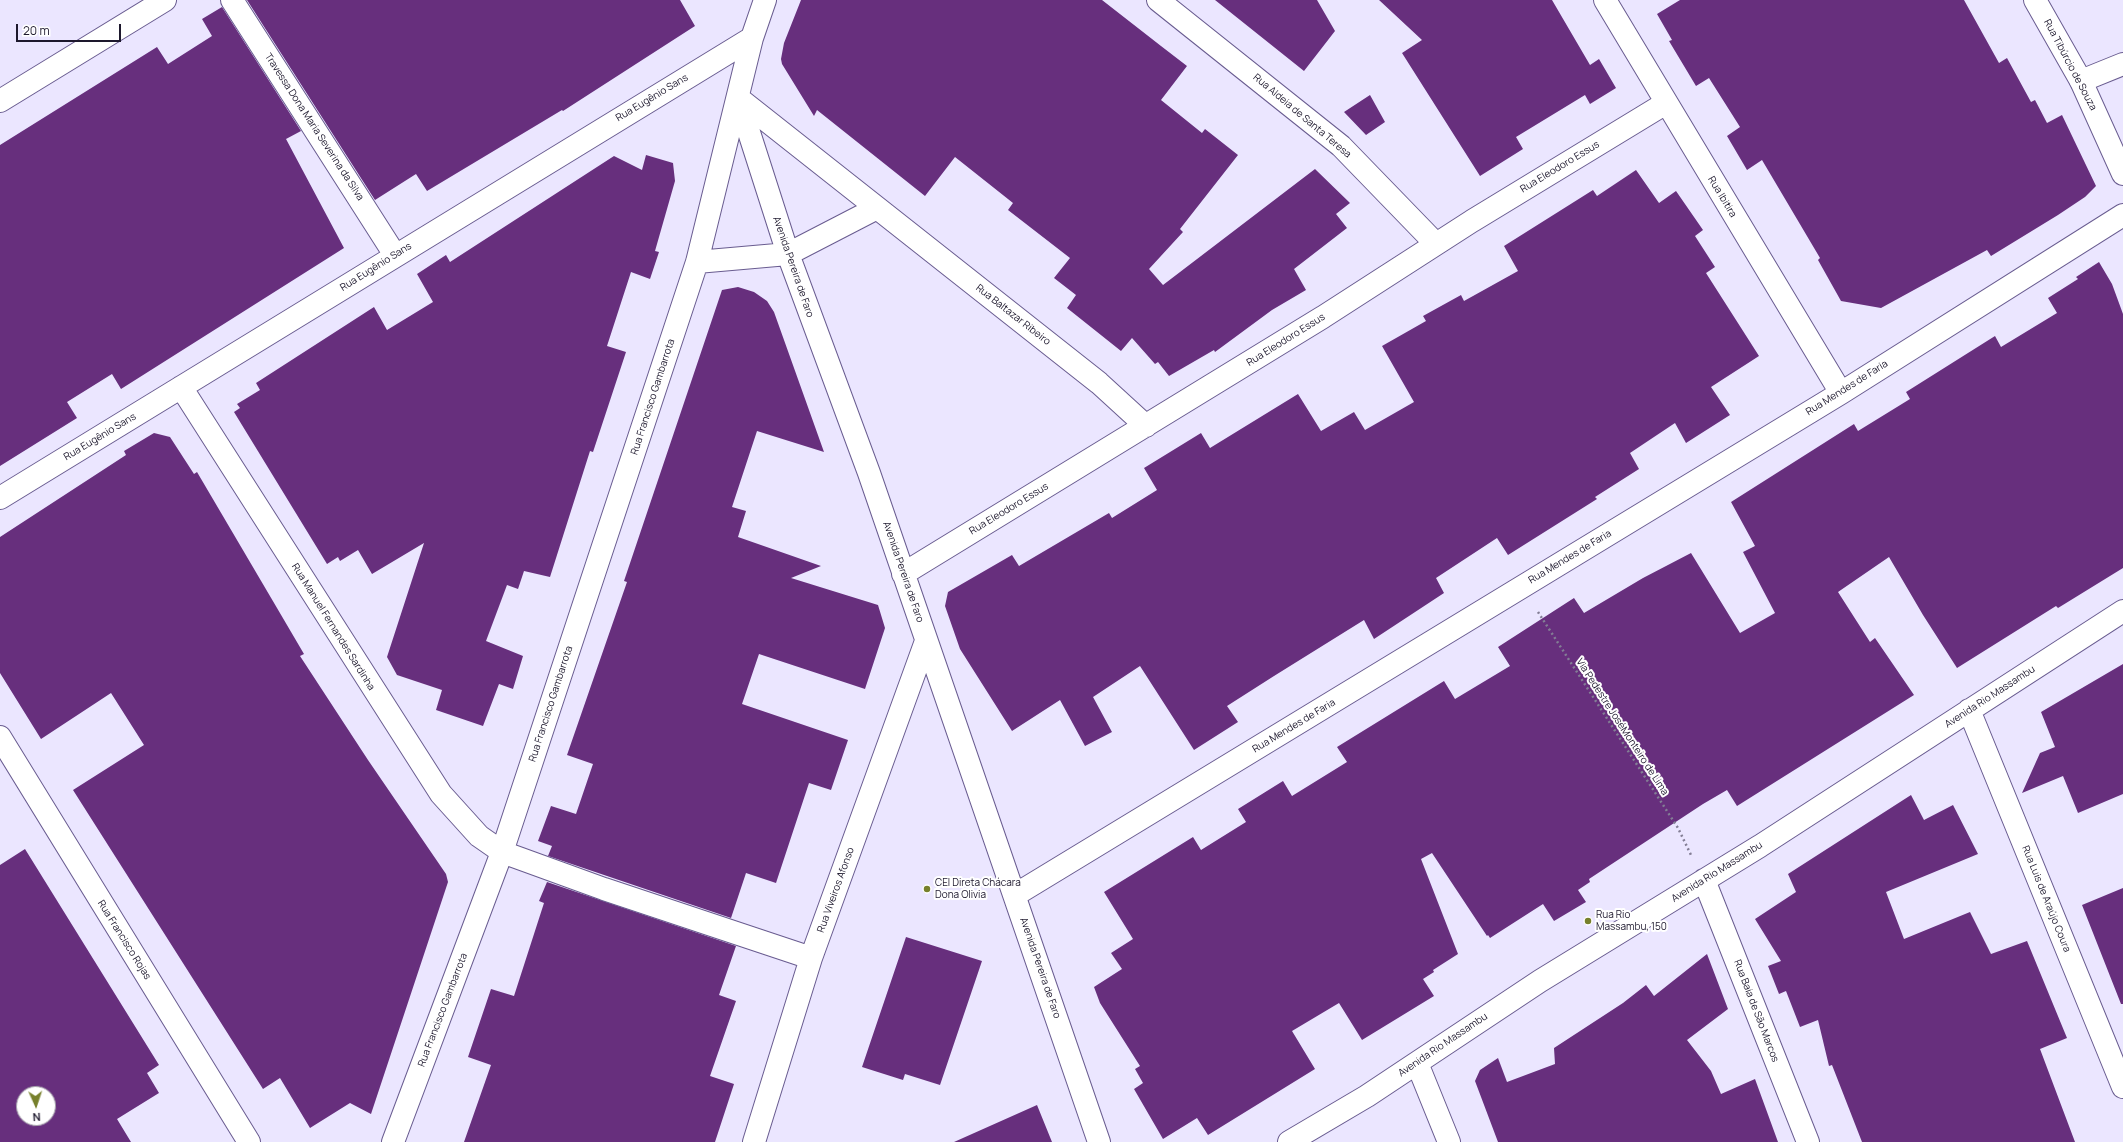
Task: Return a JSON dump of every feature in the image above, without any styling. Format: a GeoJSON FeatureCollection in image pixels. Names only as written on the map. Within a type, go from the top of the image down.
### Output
{"type":"FeatureCollection","features":[{"type":"Feature","properties":{"kind":"street"},"geometry":{"type":"LineString","coordinates":[[0,101],[165,0]]}},
{"type":"Feature","properties":{"kind":"street","name":"Travessa Dona Maria Severina da Silva"},"geometry":{"type":"LineString","coordinates":[[232,0],[395,255]]}},
{"type":"Feature","properties":{"kind":"street"},"geometry":{"type":"LineString","coordinates":[[738,98],[752,38],[765,0]]}},
{"type":"Feature","properties":{"kind":"street","name":"Rua Aldeia de Santa Teresa"},"geometry":{"type":"LineString","coordinates":[[1158,0],[1341,146],[1436,244]]}},
{"type":"Feature","properties":{"kind":"street","name":"Rua Ibitira"},"geometry":{"type":"LineString","coordinates":[[1605,0],[1841,393]]}},
{"type":"Feature","properties":{"kind":"street","name":"Rua Tibúrcio de Souza"},"geometry":{"type":"LineString","coordinates":[[2035,0],[2081,81],[2123,174]]}},
{"type":"Feature","properties":{"kind":"street","name":"Rua Eugênio Sans"},"geometry":{"type":"LineString","coordinates":[[0,498],[752,38]]}},
{"type":"Feature","properties":{"kind":"street"},"geometry":{"type":"LineString","coordinates":[[2081,81],[2123,64]]}},
{"type":"Feature","properties":{"kind":"street","name":"Rua Baltazar Ribeiro"},"geometry":{"type":"LineString","coordinates":[[738,98],[1099,383],[1146,426]]}},
{"type":"Feature","properties":{"kind":"street","name":"Avenida Pereira de Faro"},"geometry":{"type":"LineString","coordinates":[[738,98],[788,254],[869,473],[1099,1142]]}},
{"type":"Feature","properties":{"kind":"street","name":"Rua Francisco Gambarrota"},"geometry":{"type":"LineString","coordinates":[[394,1142],[502,852],[698,262],[738,98]]}},
{"type":"Feature","properties":{"kind":"street","name":"Rua Eleodoro Essus"},"geometry":{"type":"LineString","coordinates":[[903,574],[1323,317],[1436,244],[1666,103]]}},
{"type":"Feature","properties":{"kind":"street"},"geometry":{"type":"LineString","coordinates":[[698,262],[788,254],[877,208]]}},
{"type":"Feature","properties":{"kind":"street","name":"Rua Mendes de Faria"},"geometry":{"type":"LineString","coordinates":[[1015,895],[1841,393],[2123,215]]}},
{"type":"Feature","properties":{"kind":"street","name":"Rua Manuel Fernandes Sardinha"},"geometry":{"type":"LineString","coordinates":[[181,387],[441,794],[479,836],[502,852],[604,889],[811,958]]}},
{"type":"Feature","properties":{"kind":"street","name":"Avenida Rio Massambu"},"geometry":{"type":"LineString","coordinates":[[1289,1142],[1367,1096],[1540,981],[1704,880],[2123,611]]}},
{"type":"Feature","properties":{"kind":"street","name":"Rua Viveiros Afonso"},"geometry":{"type":"LineString","coordinates":[[754,1142],[811,958],[926,641]]}},
{"type":"Feature","properties":{"kind":"street","name":"Rua Luis de Araújo Coura"},"geometry":{"type":"LineString","coordinates":[[1969,710],[2123,1087]]}},
{"type":"Feature","properties":{"kind":"street","name":"Rua Francisco Rojas"},"geometry":{"type":"LineString","coordinates":[[0,737],[249,1142]]}},
{"type":"Feature","properties":{"kind":"street","name":"Rua Baia de São Marcos"},"geometry":{"type":"LineString","coordinates":[[1704,880],[1808,1142]]}},
{"type":"Feature","properties":{"kind":"street"},"geometry":{"type":"LineString","coordinates":[[1417,1063],[1448,1142]]}},
{"type":"Feature","properties":{"kind":"path","name":"Via Pedestre JoséMonteiro de Lima"},"geometry":{"type":"LineString","coordinates":[[1522,587],[1678,828],[1704,880]]}},
{"type":"Feature","properties":{"kind":"building"},"geometry":{"type":"Polygon","coordinates":[[[247,0],[680,0],[695,26],[563,111],[562,110],[427,191],[416,174],[375,200],[247,0]]]}},
{"type":"Feature","properties":{"kind":"building"},"geometry":{"type":"Polygon","coordinates":[[[801,0],[1102,0],[1187,66],[1161,100],[1202,133],[1205,129],[1238,155],[1180,229],[1183,232],[1149,269],[1163,285],[1315,169],[1350,203],[1336,214],[1347,228],[1294,269],[1306,290],[1272,310],[1215,352],[1214,350],[1169,376],[1158,362],[1155,364],[1132,338],[1121,351],[1067,308],[1076,295],[1054,278],[1070,258],[1008,210],[1013,203],[955,157],[925,196],[817,110],[814,116],[782,64],[781,59],[784,43],[801,0]]]}},
{"type":"Feature","properties":{"kind":"building"},"geometry":{"type":"Polygon","coordinates":[[[1215,0],[1317,0],[1335,31],[1304,71],[1215,0]]]}},
{"type":"Feature","properties":{"kind":"building"},"geometry":{"type":"Polygon","coordinates":[[[1379,0],[1552,0],[1590,65],[1599,59],[1616,88],[1590,104],[1585,95],[1516,137],[1523,149],[1480,176],[1402,53],[1422,40],[1379,0]]]}},
{"type":"Feature","properties":{"kind":"building"},"geometry":{"type":"Polygon","coordinates":[[[1680,0],[1964,0],[1999,63],[2007,58],[2031,102],[2035,100],[2047,123],[2062,115],[2096,186],[2085,197],[2058,215],[1991,256],[1987,250],[1881,308],[1841,301],[1818,260],[1820,258],[1762,160],[1747,170],[1727,136],[1740,127],[1709,78],[1696,86],[1669,41],[1672,40],[1657,14],[1680,0]]]}},
{"type":"Feature","properties":{"kind":"building"},"geometry":{"type":"Polygon","coordinates":[[[222,7],[301,131],[286,139],[344,248],[121,389],[112,374],[67,402],[77,418],[0,466],[0,145],[157,47],[168,64],[212,36],[202,19],[222,7]]]}},
{"type":"Feature","properties":{"kind":"building"},"geometry":{"type":"Polygon","coordinates":[[[1370,95],[1385,122],[1366,135],[1344,112],[1370,95]]]}},
{"type":"Feature","properties":{"kind":"building"},"geometry":{"type":"Polygon","coordinates":[[[646,155],[673,163],[675,181],[655,251],[659,252],[650,279],[631,272],[607,346],[626,352],[593,452],[590,451],[550,577],[524,571],[518,589],[507,585],[486,641],[523,656],[513,689],[499,684],[483,726],[436,710],[442,690],[397,675],[387,657],[424,543],[372,574],[358,550],[340,561],[338,557],[327,564],[234,412],[240,408],[237,404],[260,390],[256,383],[374,307],[387,330],[433,302],[417,274],[446,255],[450,262],[614,156],[642,170],[646,155]]]}},
{"type":"Feature","properties":{"kind":"building"},"geometry":{"type":"Polygon","coordinates":[[[1636,170],[1659,203],[1676,191],[1703,230],[1695,236],[1715,267],[1706,273],[1759,356],[1711,387],[1730,415],[1686,443],[1675,423],[1630,453],[1639,469],[1595,497],[1597,499],[1508,555],[1497,538],[1436,578],[1444,593],[1374,639],[1364,620],[1274,676],[1227,706],[1238,722],[1194,750],[1140,666],[1093,697],[1112,732],[1085,746],[1060,700],[1012,731],[960,649],[945,606],[948,592],[1012,555],[1019,566],[1109,513],[1112,518],[1157,490],[1144,468],[1201,433],[1210,448],[1298,394],[1321,431],[1354,412],[1365,430],[1414,402],[1382,346],[1426,321],[1423,316],[1461,295],[1464,301],[1518,271],[1504,246],[1593,190],[1597,196],[1636,170]]]}},
{"type":"Feature","properties":{"kind":"building"},"geometry":{"type":"Polygon","coordinates":[[[2099,262],[2112,284],[2123,314],[2123,568],[2058,608],[2056,606],[1957,668],[1923,615],[1889,557],[1838,592],[1870,642],[1875,638],[1914,695],[1737,806],[1727,790],[1703,804],[1589,879],[1590,882],[1578,890],[1586,902],[1554,921],[1543,904],[1490,938],[1488,935],[1487,936],[1432,853],[1421,859],[1458,954],[1433,970],[1434,972],[1423,979],[1434,996],[1362,1040],[1339,1003],[1292,1031],[1315,1069],[1208,1135],[1197,1118],[1163,1139],[1134,1089],[1143,1083],[1135,1069],[1140,1066],[1100,1003],[1094,987],[1122,969],[1111,953],[1133,939],[1104,892],[1193,837],[1201,850],[1246,822],[1238,809],[1283,781],[1292,796],[1347,762],[1337,747],[1444,681],[1455,699],[1510,666],[1498,647],[1574,598],[1584,613],[1643,578],[1691,553],[1740,633],[1775,613],[1743,552],[1755,546],[1731,502],[1854,424],[1858,431],[1910,399],[1906,392],[1995,336],[2001,347],[2057,313],[2048,298],[2078,279],[2076,277],[2099,262]]]}},
{"type":"Feature","properties":{"kind":"building"},"geometry":{"type":"Polygon","coordinates":[[[738,287],[754,292],[767,301],[774,312],[824,452],[757,431],[732,507],[746,511],[738,537],[821,566],[791,578],[878,605],[885,628],[865,689],[759,654],[742,704],[848,740],[831,790],[809,783],[776,883],[746,873],[731,918],[548,856],[552,846],[538,841],[551,806],[576,814],[593,764],[567,755],[627,582],[624,581],[722,290],[738,287]]]}},
{"type":"Feature","properties":{"kind":"building"},"geometry":{"type":"Polygon","coordinates":[[[154,433],[170,437],[194,474],[197,472],[304,654],[300,656],[368,760],[446,874],[448,882],[371,1114],[350,1103],[310,1128],[280,1078],[263,1089],[73,790],[144,745],[111,693],[41,739],[0,673],[0,537],[126,455],[124,451],[154,433]]]}},
{"type":"Feature","properties":{"kind":"building"},"geometry":{"type":"Polygon","coordinates":[[[2123,664],[2123,794],[2078,813],[2063,776],[2022,793],[2040,753],[2055,747],[2041,712],[2123,664]]]}},
{"type":"Feature","properties":{"kind":"building"},"geometry":{"type":"Polygon","coordinates":[[[1911,795],[1924,820],[1953,805],[1978,854],[1886,892],[1904,939],[1970,912],[1991,954],[2027,941],[2067,1038],[2040,1049],[2075,1142],[1862,1142],[1832,1065],[1829,1066],[1818,1020],[1800,1027],[1786,991],[1779,994],[1768,966],[1781,961],[1755,919],[1796,892],[1788,874],[1911,795]]]}},
{"type":"Feature","properties":{"kind":"building"},"geometry":{"type":"Polygon","coordinates":[[[25,849],[159,1065],[147,1073],[159,1093],[117,1119],[131,1142],[0,1142],[0,865],[25,849]]]}},
{"type":"Feature","properties":{"kind":"building"},"geometry":{"type":"Polygon","coordinates":[[[547,882],[736,946],[719,995],[736,1001],[710,1076],[734,1084],[715,1142],[464,1142],[491,1065],[468,1057],[491,989],[514,996],[544,903],[539,901],[547,882]]]}},
{"type":"Feature","properties":{"kind":"building"},"geometry":{"type":"Polygon","coordinates":[[[2123,888],[2123,1004],[2121,1004],[2082,905],[2123,888]]]}},
{"type":"Feature","properties":{"kind":"building"},"geometry":{"type":"Polygon","coordinates":[[[906,937],[982,961],[940,1085],[905,1074],[903,1080],[862,1067],[906,937]]]}},
{"type":"Feature","properties":{"kind":"building"},"geometry":{"type":"Polygon","coordinates":[[[1707,954],[1728,1009],[1687,1040],[1711,1071],[1721,1094],[1755,1079],[1778,1142],[1498,1142],[1475,1081],[1480,1070],[1498,1058],[1507,1082],[1555,1064],[1554,1048],[1623,1003],[1646,985],[1654,996],[1707,954]]]}},
{"type":"Feature","properties":{"kind":"building"},"geometry":{"type":"Polygon","coordinates":[[[1037,1105],[1052,1142],[954,1142],[1037,1105]]]}},
{"type":"Feature","properties":{"kind":"place","name":"CEI Direta Chácara Dona Olivia"},"geometry":{"type":"Point","coordinates":[927,889]}},
{"type":"Feature","properties":{"kind":"place","name":"Rua Rio Massambu, 150"},"geometry":{"type":"Point","coordinates":[1588,921]}}]}
